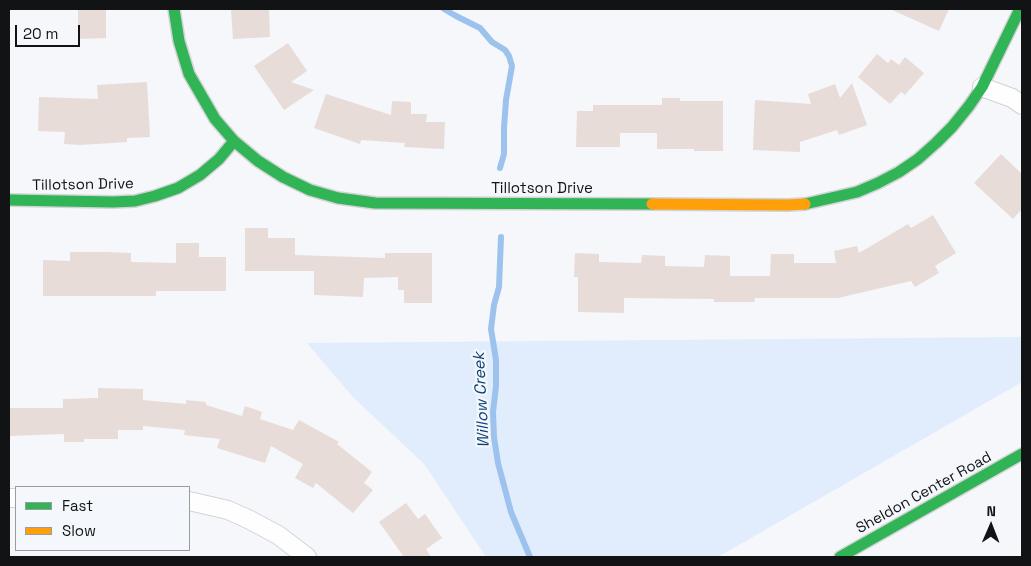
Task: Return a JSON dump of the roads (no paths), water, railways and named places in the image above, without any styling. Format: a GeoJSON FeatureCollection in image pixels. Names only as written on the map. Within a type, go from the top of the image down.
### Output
{"type":"FeatureCollection","features":[{"type":"Feature","properties":{"kind":"street"},"geometry":{"type":"LineString","coordinates":[[174,9],[178,41],[190,74],[215,119],[234,141]]}},
{"type":"Feature","properties":{"kind":"street","name":"Tillotson Drive"},"geometry":{"type":"LineString","coordinates":[[9,200],[113,202],[155,196],[178,188],[200,175],[219,159],[234,141],[258,161],[283,177],[310,190],[338,198],[375,203],[788,205],[812,203],[856,192],[878,183],[918,159],[936,143],[952,127],[982,87],[1020,9]]}},
{"type":"Feature","properties":{"kind":"street"},"geometry":{"type":"LineString","coordinates":[[982,87],[1012,98],[1022,105]]}},
{"type":"Feature","properties":{"kind":"street","name":"Sheldon Center Road"},"geometry":{"type":"LineString","coordinates":[[840,557],[1022,454]]}},
{"type":"Feature","properties":{"kind":"street"},"geometry":{"type":"LineString","coordinates":[[190,501],[228,510],[250,520],[278,535],[307,557]]}},
{"type":"Feature","properties":{"kind":"waterway","name":"Willow Creek"},"geometry":{"type":"LineString","coordinates":[[444,9],[480,28],[492,42],[505,50],[509,56],[512,66],[506,100],[504,154],[500,168]]}},
{"type":"Feature","properties":{"kind":"waterway","name":"Willow Creek"},"geometry":{"type":"LineString","coordinates":[[501,237],[499,287],[494,305],[491,329],[496,360],[493,412],[494,437],[498,463],[511,512],[530,557]]}}]}
